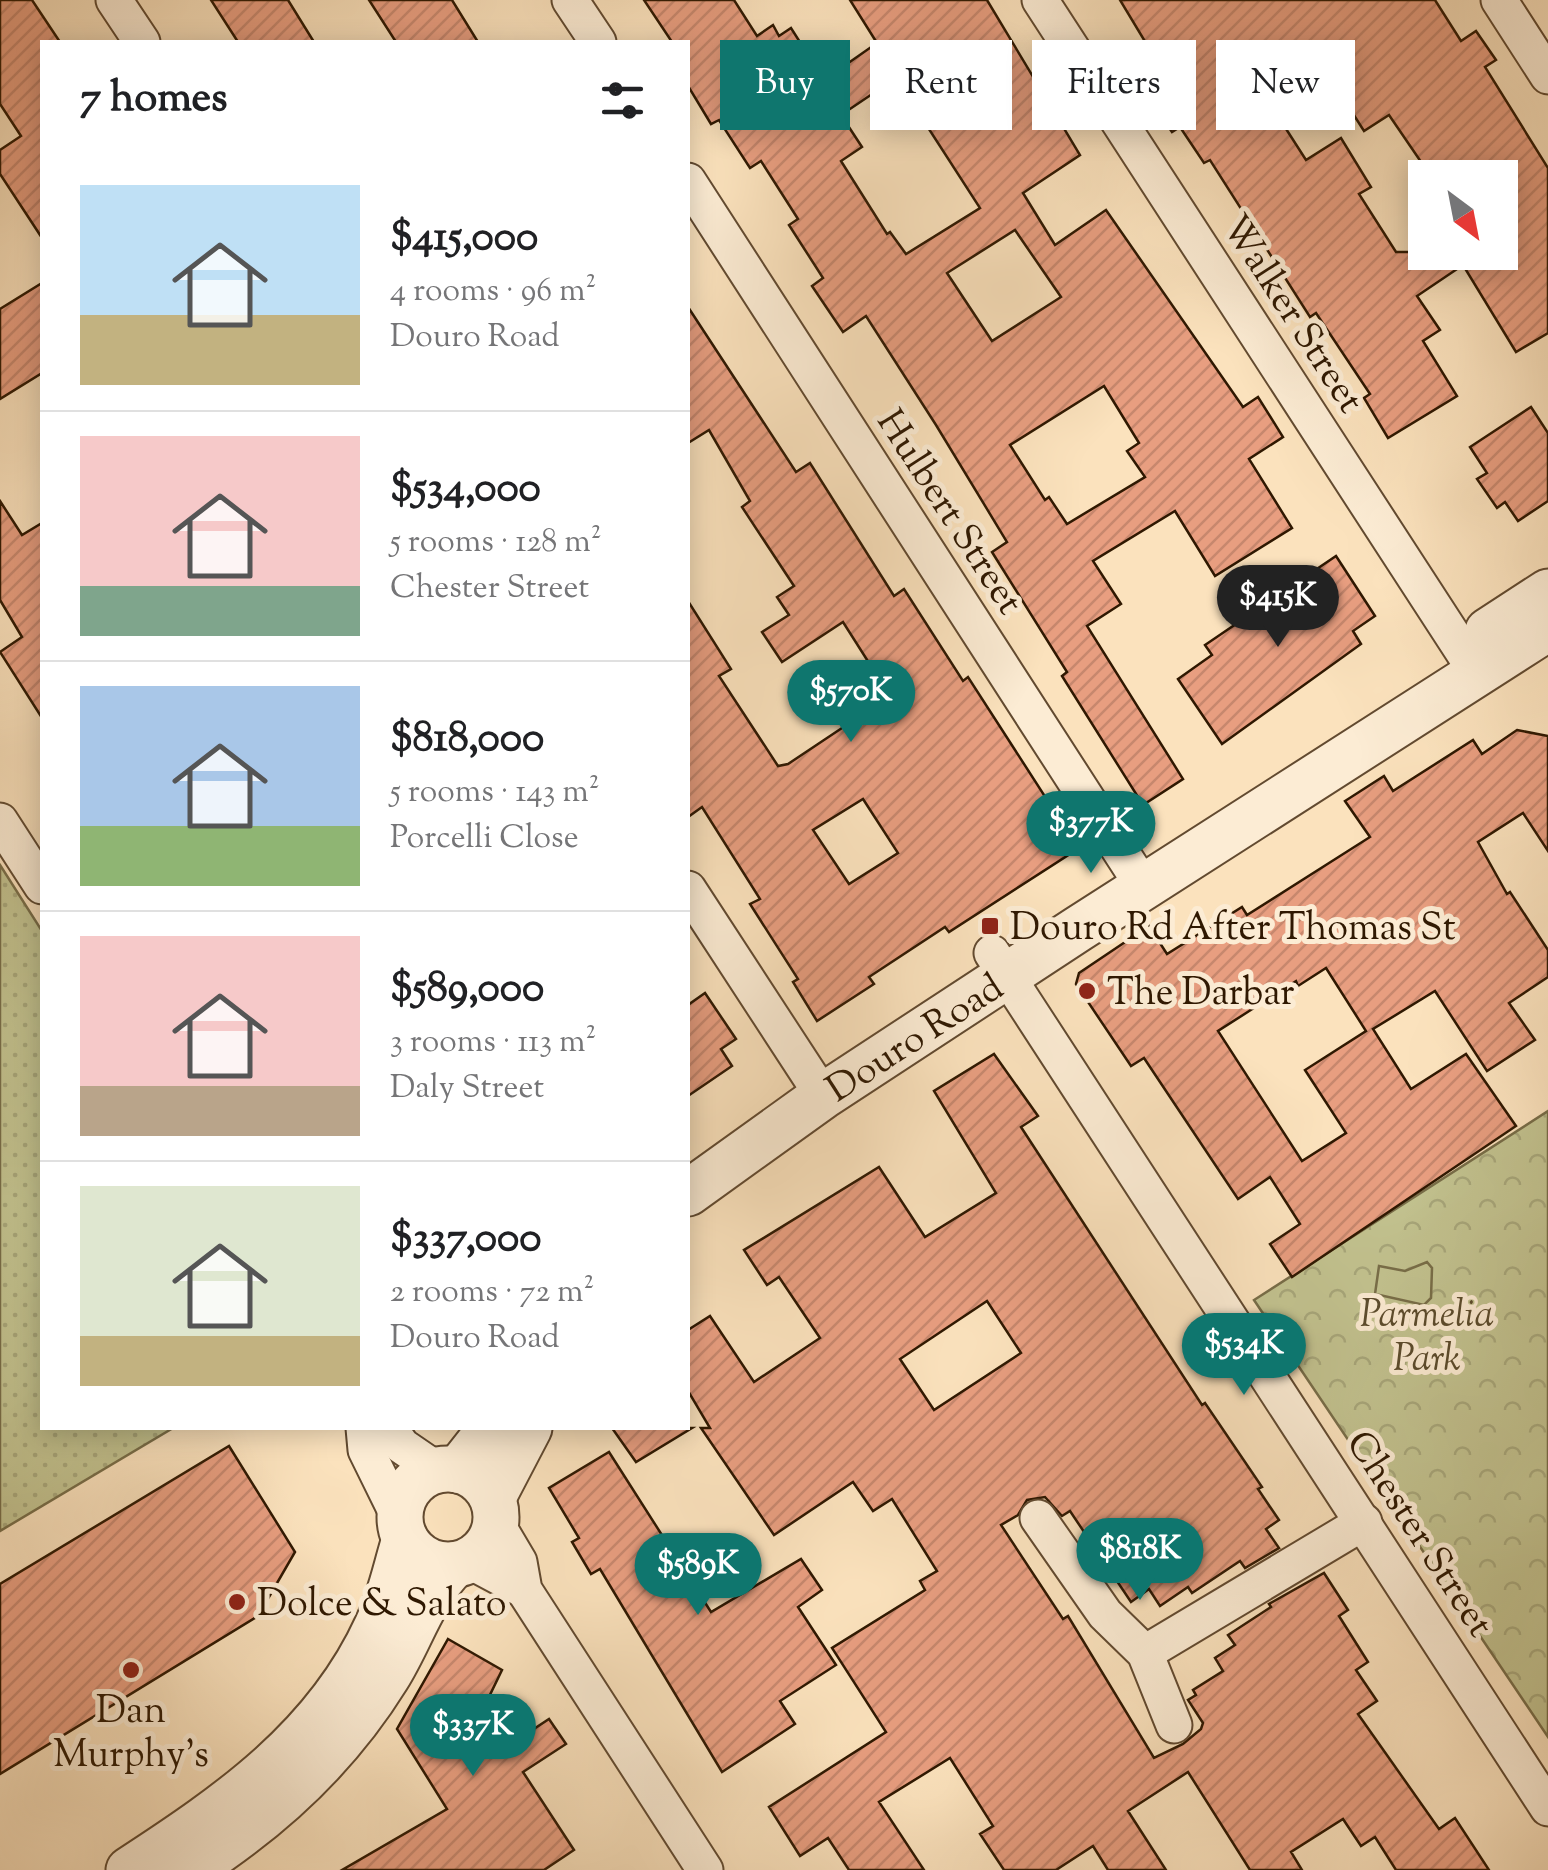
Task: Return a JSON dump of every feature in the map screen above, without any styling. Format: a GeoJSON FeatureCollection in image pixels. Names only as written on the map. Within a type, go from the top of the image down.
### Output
{"type":"FeatureCollection","features":[{"type":"Feature","properties":{"kind":"street"},"geometry":{"type":"LineString","coordinates":[[114,0],[141,40]]}},
{"type":"Feature","properties":{"kind":"street"},"geometry":{"type":"LineString","coordinates":[[570,0],[597,40]]}},
{"type":"Feature","properties":{"kind":"street","name":"Walker Street"},"geometry":{"type":"LineString","coordinates":[[1040,0],[1469,661]]}},
{"type":"Feature","properties":{"kind":"street"},"geometry":{"type":"LineString","coordinates":[[1499,0],[1548,76]]}},
{"type":"Feature","properties":{"kind":"street","name":"Hulbert Street"},"geometry":{"type":"LineString","coordinates":[[690,184],[1136,875]]}},
{"type":"Feature","properties":{"kind":"street","name":"Douro Road"},"geometry":{"type":"LineString","coordinates":[[690,1154],[815,1085],[1469,661],[1548,592]]}},
{"type":"Feature","properties":{"kind":"street","name":"Douro Road"},"geometry":{"type":"LineString","coordinates":[[1469,661],[1548,628]]}},
{"type":"Feature","properties":{"kind":"street"},"geometry":{"type":"LineString","coordinates":[[0,821],[40,883]]}},
{"type":"Feature","properties":{"kind":"street"},"geometry":{"type":"LineString","coordinates":[[690,891],[815,1085]]}},
{"type":"Feature","properties":{"kind":"street","name":"Chester Street"},"geometry":{"type":"LineString","coordinates":[[1000,964],[1548,1808]]}},
{"type":"Feature","properties":{"kind":"street","name":"Douro Road"},"geometry":{"type":"LineString","coordinates":[[690,1191],[815,1085]]}},
{"type":"Feature","properties":{"kind":"street"},"geometry":{"type":"LineString","coordinates":[[364,1430],[366,1450],[402,1529],[425,1560],[462,1563],[524,1590]]}},
{"type":"Feature","properties":{"kind":"street"},"geometry":{"type":"LineString","coordinates":[[390,1430],[402,1446],[484,1484],[518,1562],[524,1590],[705,1870]]}},
{"type":"Feature","properties":{"kind":"street"},"geometry":{"type":"LineString","coordinates":[[130,1870],[249,1788],[307,1732],[363,1655],[388,1598],[410,1488],[447,1470],[489,1430]]}},
{"type":"Feature","properties":{"kind":"street"},"geometry":{"type":"LineString","coordinates":[[190,1870],[258,1822],[318,1768],[366,1710],[405,1646],[434,1584],[483,1551],[494,1510],[528,1430]]}},
{"type":"Feature","properties":{"kind":"street"},"geometry":{"type":"LineString","coordinates":[[1038,1518],[1105,1614],[1145,1653],[1174,1724]]}},
{"type":"Feature","properties":{"kind":"street"},"geometry":{"type":"LineString","coordinates":[[1145,1653],[1364,1522]]}},
{"type":"Feature","properties":{"kind":"green space"},"geometry":{"type":"Polygon","coordinates":[[[0,865],[40,928],[40,1430],[170,1430],[0,1531],[0,865]]]}},
{"type":"Feature","properties":{"kind":"green space","name":"Parmelia Park"},"geometry":{"type":"Polygon","coordinates":[[[1548,1111],[1548,1737],[1254,1300],[1548,1111]]]}},
{"type":"Feature","properties":{"kind":"green space"},"geometry":{"type":"Polygon","coordinates":[[[1427,1262],[1432,1268],[1431,1298],[1424,1305],[1375,1294],[1379,1266],[1405,1271],[1427,1262]]]}},
{"type":"Feature","properties":{"kind":"building"},"geometry":{"type":"Polygon","coordinates":[[[0,0],[32,0],[59,40],[40,40],[40,235],[0,174],[0,150],[21,136],[0,104],[0,0]]]}},
{"type":"Feature","properties":{"kind":"building"},"geometry":{"type":"Polygon","coordinates":[[[211,0],[288,0],[313,40],[237,40],[211,0]]]}},
{"type":"Feature","properties":{"kind":"building"},"geometry":{"type":"Polygon","coordinates":[[[369,0],[452,0],[477,40],[395,40],[369,0]]]}},
{"type":"Feature","properties":{"kind":"building"},"geometry":{"type":"Polygon","coordinates":[[[644,0],[734,0],[757,36],[773,25],[779,36],[791,28],[799,40],[720,40],[719,120],[711,124],[690,89],[690,40],[671,40],[644,0]]]}},
{"type":"Feature","properties":{"kind":"building"},"geometry":{"type":"Polygon","coordinates":[[[850,0],[987,0],[1011,40],[875,40],[850,0]]]}},
{"type":"Feature","properties":{"kind":"building"},"geometry":{"type":"Polygon","coordinates":[[[1120,0],[1435,0],[1461,41],[1476,31],[1496,60],[1485,67],[1548,168],[1548,333],[1516,352],[1466,270],[1518,270],[1518,160],[1420,160],[1389,115],[1364,131],[1355,117],[1355,40],[1216,40],[1216,130],[1287,130],[1306,160],[1341,138],[1371,187],[1359,194],[1396,252],[1408,252],[1408,270],[1456,270],[1417,296],[1440,330],[1423,341],[1457,396],[1388,438],[1364,398],[1370,394],[1316,313],[1310,317],[1210,160],[1204,163],[1182,130],[1196,130],[1196,40],[1144,40],[1120,0]]]}},
{"type":"Feature","properties":{"kind":"building"},"geometry":{"type":"Polygon","coordinates":[[[1012,42],[1032,75],[1032,130],[1065,130],[1080,155],[1023,193],[1055,245],[1106,210],[1243,407],[1258,397],[1283,437],[1249,459],[1292,528],[1215,576],[1175,511],[1093,561],[1121,604],[1087,626],[1183,779],[1143,805],[1062,676],[1067,672],[992,552],[1007,542],[936,425],[866,316],[843,332],[812,286],[823,278],[789,225],[798,219],[761,161],[750,168],[725,130],[850,129],[862,147],[841,161],[887,234],[890,232],[906,254],[980,208],[930,130],[1012,130],[1012,42]],[[1015,230],[947,273],[992,341],[1061,297],[1015,230]],[[1104,386],[1010,445],[1045,500],[1049,497],[1067,524],[1145,477],[1127,451],[1139,443],[1104,386]]]}},
{"type":"Feature","properties":{"kind":"building"},"geometry":{"type":"Polygon","coordinates":[[[870,48],[870,95],[850,109],[850,62],[870,48]]]}},
{"type":"Feature","properties":{"kind":"building"},"geometry":{"type":"Polygon","coordinates":[[[40,284],[40,374],[0,399],[0,309],[40,284]]]}},
{"type":"Feature","properties":{"kind":"building"},"geometry":{"type":"Polygon","coordinates":[[[690,310],[796,472],[810,463],[894,596],[904,589],[963,681],[968,677],[1073,840],[1073,852],[949,932],[945,927],[869,977],[874,984],[817,1021],[793,982],[798,979],[750,904],[760,899],[702,807],[690,816],[690,604],[731,669],[719,676],[778,766],[788,764],[890,696],[843,622],[782,662],[762,632],[789,615],[777,597],[794,586],[742,507],[750,501],[709,430],[690,442],[690,310]],[[863,799],[813,830],[849,884],[898,853],[863,799]]]}},
{"type":"Feature","properties":{"kind":"building"},"geometry":{"type":"Polygon","coordinates":[[[1531,407],[1548,433],[1548,501],[1518,521],[1505,502],[1497,508],[1477,479],[1487,473],[1470,447],[1531,407]]]}},
{"type":"Feature","properties":{"kind":"building"},"geometry":{"type":"Polygon","coordinates":[[[0,501],[22,535],[40,524],[40,715],[0,652],[22,637],[0,600],[0,501]]]}},
{"type":"Feature","properties":{"kind":"building"},"geometry":{"type":"Polygon","coordinates":[[[1336,556],[1375,616],[1353,631],[1361,644],[1222,744],[1178,679],[1212,655],[1205,645],[1336,556]]]}},
{"type":"Feature","properties":{"kind":"building"},"geometry":{"type":"Polygon","coordinates":[[[1517,730],[1548,736],[1548,851],[1523,813],[1478,842],[1507,894],[1510,892],[1548,950],[1548,977],[1509,1003],[1535,1040],[1487,1071],[1435,991],[1373,1029],[1411,1089],[1466,1054],[1516,1126],[1292,1277],[1270,1244],[1300,1224],[1270,1177],[1238,1199],[1144,1058],[1131,1066],[1076,984],[1079,973],[1149,926],[1167,954],[1242,907],[1247,915],[1370,837],[1345,801],[1384,776],[1393,791],[1473,740],[1482,754],[1517,730]],[[1326,968],[1298,986],[1296,981],[1218,1031],[1302,1161],[1346,1133],[1305,1070],[1366,1031],[1326,968]]]}},
{"type":"Feature","properties":{"kind":"building"},"geometry":{"type":"Polygon","coordinates":[[[705,993],[736,1039],[721,1049],[732,1066],[690,1095],[690,1004],[705,993]]]}},
{"type":"Feature","properties":{"kind":"building"},"geometry":{"type":"Polygon","coordinates":[[[994,1054],[1038,1116],[1021,1127],[1202,1405],[1205,1403],[1262,1487],[1258,1489],[1279,1520],[1266,1529],[1279,1548],[1245,1568],[1240,1561],[1192,1593],[1188,1587],[1160,1606],[1149,1589],[1131,1602],[1070,1511],[1062,1516],[1045,1497],[1027,1500],[1018,1515],[1001,1525],[1063,1619],[1068,1616],[1154,1758],[1183,1744],[1201,1729],[1203,1723],[1188,1700],[1196,1695],[1193,1690],[1223,1671],[1215,1658],[1235,1645],[1228,1635],[1271,1607],[1269,1604],[1324,1573],[1348,1610],[1339,1616],[1368,1662],[1356,1670],[1377,1701],[1358,1714],[1439,1829],[1455,1818],[1489,1870],[1396,1870],[1375,1837],[1361,1846],[1343,1819],[1291,1852],[1302,1870],[1250,1870],[1188,1772],[1128,1811],[1166,1870],[1108,1870],[1093,1846],[1056,1870],[1004,1870],[980,1834],[993,1826],[950,1758],[879,1802],[924,1870],[849,1870],[828,1838],[800,1856],[769,1807],[886,1732],[832,1648],[925,1590],[920,1581],[937,1571],[892,1499],[873,1511],[853,1482],[774,1535],[701,1428],[710,1428],[690,1394],[690,1329],[710,1316],[754,1382],[820,1338],[779,1277],[767,1285],[744,1250],[879,1167],[925,1237],[996,1193],[934,1091],[994,1054]],[[987,1301],[900,1359],[934,1410],[1021,1353],[987,1301]]]}},
{"type":"Feature","properties":{"kind":"building"},"geometry":{"type":"Polygon","coordinates":[[[613,1430],[689,1430],[636,1462],[613,1430]]]}},
{"type":"Feature","properties":{"kind":"building"},"geometry":{"type":"Polygon","coordinates":[[[229,1446],[295,1552],[258,1616],[0,1774],[0,1584],[229,1446]]]}},
{"type":"Feature","properties":{"kind":"building"},"geometry":{"type":"Polygon","coordinates":[[[609,1452],[711,1612],[801,1559],[822,1590],[798,1607],[836,1665],[780,1701],[795,1724],[722,1772],[600,1569],[591,1574],[572,1542],[579,1538],[549,1488],[609,1452]]]}},
{"type":"Feature","properties":{"kind":"building"},"geometry":{"type":"Polygon","coordinates":[[[448,1639],[502,1670],[487,1701],[514,1742],[549,1719],[566,1744],[523,1772],[574,1850],[544,1870],[342,1870],[447,1809],[397,1729],[448,1639]]]}},
{"type":"Feature","properties":{"kind":"place","name":"Douro Rd After Thomas St"},"geometry":{"type":"Point","coordinates":[990,926]}},
{"type":"Feature","properties":{"kind":"place","name":"The Darbar"},"geometry":{"type":"Point","coordinates":[1087,991]}},
{"type":"Feature","properties":{"kind":"place","name":"Dolce & Salato"},"geometry":{"type":"Point","coordinates":[237,1602]}},
{"type":"Feature","properties":{"kind":"place","name":"Dan Murphy's"},"geometry":{"type":"Point","coordinates":[131,1670]}}]}
